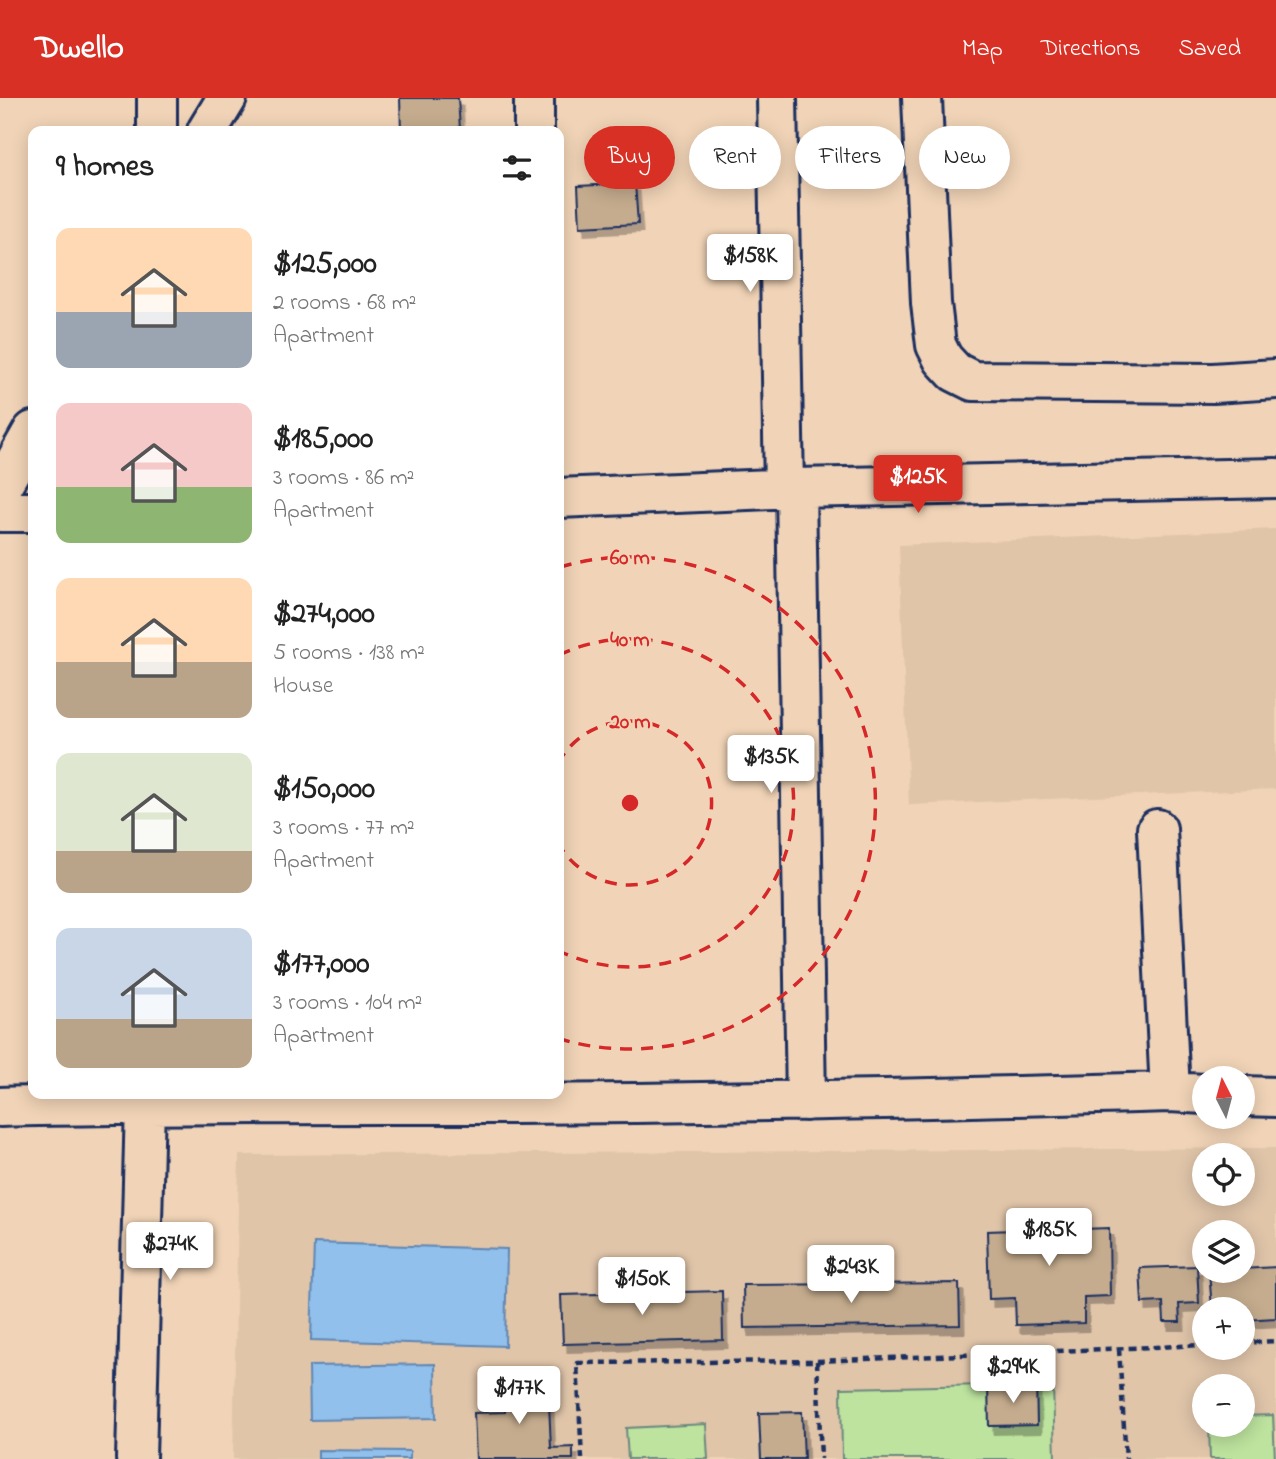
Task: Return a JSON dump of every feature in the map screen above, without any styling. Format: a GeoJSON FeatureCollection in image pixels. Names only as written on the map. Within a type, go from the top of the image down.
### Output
{"type":"FeatureCollection","features":[{"type":"Feature","properties":{"kind":"street"},"geometry":{"type":"LineString","coordinates":[[157,98],[157,126]]}},
{"type":"Feature","properties":{"kind":"street"},"geometry":{"type":"LineString","coordinates":[[210,126],[227,98]]}},
{"type":"Feature","properties":{"kind":"street"},"geometry":{"type":"LineString","coordinates":[[534,98],[534,126]]}},
{"type":"Feature","properties":{"kind":"street"},"geometry":{"type":"LineString","coordinates":[[777,98],[806,1101]]}},
{"type":"Feature","properties":{"kind":"street"},"geometry":{"type":"LineString","coordinates":[[922,98],[932,314],[936,345],[943,359],[955,372],[973,382],[1213,383],[1276,379]]}},
{"type":"Feature","properties":{"kind":"street"},"geometry":{"type":"LineString","coordinates":[[0,489],[28,440]]}},
{"type":"Feature","properties":{"kind":"street"},"geometry":{"type":"LineString","coordinates":[[564,498],[790,488],[1276,478]]}},
{"type":"Feature","properties":{"kind":"street"},"geometry":{"type":"LineString","coordinates":[[0,512],[28,512]]}},
{"type":"Feature","properties":{"kind":"street"},"geometry":{"type":"LineString","coordinates":[[0,1107],[155,1100],[806,1101],[1187,1093],[1157,829]]}},
{"type":"Feature","properties":{"kind":"street"},"geometry":{"type":"LineString","coordinates":[[1255,1096],[1276,1097]]}},
{"type":"Feature","properties":{"kind":"street"},"geometry":{"type":"LineString","coordinates":[[136,1459],[155,1100]]}},
{"type":"Feature","properties":{"kind":"path"},"geometry":{"type":"LineString","coordinates":[[1255,1342],[1276,1341]]}},
{"type":"Feature","properties":{"kind":"path"},"geometry":{"type":"LineString","coordinates":[[582,1459],[577,1363],[817,1361],[1192,1346]]}},
{"type":"Feature","properties":{"kind":"path"},"geometry":{"type":"LineString","coordinates":[[1119,1349],[1126,1459]]}},
{"type":"Feature","properties":{"kind":"path"},"geometry":{"type":"LineString","coordinates":[[817,1361],[821,1459]]}},
{"type":"Feature","properties":{"kind":"shaded area"},"geometry":{"type":"Polygon","coordinates":[[[1276,529],[1276,789],[909,805],[899,545],[1276,529]]]}},
{"type":"Feature","properties":{"kind":"shaded area"},"geometry":{"type":"Polygon","coordinates":[[[1255,1148],[1276,1148],[1276,1459],[233,1459],[239,1155],[1192,1149],[1192,1206],[1255,1206],[1255,1148]]]}},
{"type":"Feature","properties":{"kind":"green space"},"geometry":{"type":"Polygon","coordinates":[[[1036,1383],[1053,1383],[1055,1459],[842,1459],[841,1388],[988,1385],[990,1426],[1037,1425],[1036,1383]]]}},
{"type":"Feature","properties":{"kind":"green space"},"geometry":{"type":"Polygon","coordinates":[[[1273,1415],[1275,1459],[1210,1459],[1209,1437],[1255,1437],[1255,1416],[1273,1415]]]}},
{"type":"Feature","properties":{"kind":"green space"},"geometry":{"type":"Polygon","coordinates":[[[706,1424],[708,1459],[628,1459],[626,1428],[706,1424]]]}},
{"type":"Feature","properties":{"kind":"water"},"geometry":{"type":"Polygon","coordinates":[[[314,1243],[507,1249],[505,1346],[311,1340],[314,1243]]]}},
{"type":"Feature","properties":{"kind":"water"},"geometry":{"type":"Polygon","coordinates":[[[435,1364],[436,1418],[310,1420],[309,1366],[435,1364]]]}},
{"type":"Feature","properties":{"kind":"water"},"geometry":{"type":"Polygon","coordinates":[[[318,1450],[410,1451],[410,1459],[318,1459],[318,1450]]]}},
{"type":"Feature","properties":{"kind":"building"},"geometry":{"type":"Polygon","coordinates":[[[400,98],[458,98],[460,126],[401,126],[400,98]]]}},
{"type":"Feature","properties":{"kind":"building"},"geometry":{"type":"Polygon","coordinates":[[[578,186],[584,186],[584,189],[635,189],[638,224],[580,227],[578,186]]]}},
{"type":"Feature","properties":{"kind":"building"},"geometry":{"type":"Polygon","coordinates":[[[1081,1216],[1081,1229],[1109,1228],[1110,1296],[1084,1297],[1084,1323],[1016,1325],[1015,1298],[989,1299],[987,1231],[1015,1230],[1015,1218],[1081,1216]]]}},
{"type":"Feature","properties":{"kind":"building"},"geometry":{"type":"Polygon","coordinates":[[[1192,1266],[1192,1283],[1198,1283],[1199,1297],[1192,1297],[1192,1303],[1179,1304],[1180,1322],[1164,1322],[1163,1302],[1142,1303],[1140,1268],[1192,1266]]]}},
{"type":"Feature","properties":{"kind":"building"},"geometry":{"type":"Polygon","coordinates":[[[1276,1267],[1276,1318],[1255,1319],[1255,1297],[1211,1297],[1210,1283],[1255,1283],[1255,1268],[1276,1267]]]}},
{"type":"Feature","properties":{"kind":"building"},"geometry":{"type":"Polygon","coordinates":[[[959,1283],[960,1325],[744,1328],[743,1285],[959,1283]]]}},
{"type":"Feature","properties":{"kind":"building"},"geometry":{"type":"Polygon","coordinates":[[[722,1291],[723,1340],[563,1344],[561,1295],[722,1291]]]}},
{"type":"Feature","properties":{"kind":"building"},"geometry":{"type":"Polygon","coordinates":[[[548,1381],[551,1448],[573,1447],[573,1459],[476,1459],[474,1413],[505,1412],[504,1383],[548,1381]]]}},
{"type":"Feature","properties":{"kind":"building"},"geometry":{"type":"Polygon","coordinates":[[[1036,1383],[1037,1425],[989,1426],[988,1385],[1036,1383]]]}},
{"type":"Feature","properties":{"kind":"building"},"geometry":{"type":"Polygon","coordinates":[[[802,1412],[804,1459],[761,1459],[759,1413],[802,1412]]]}}]}
